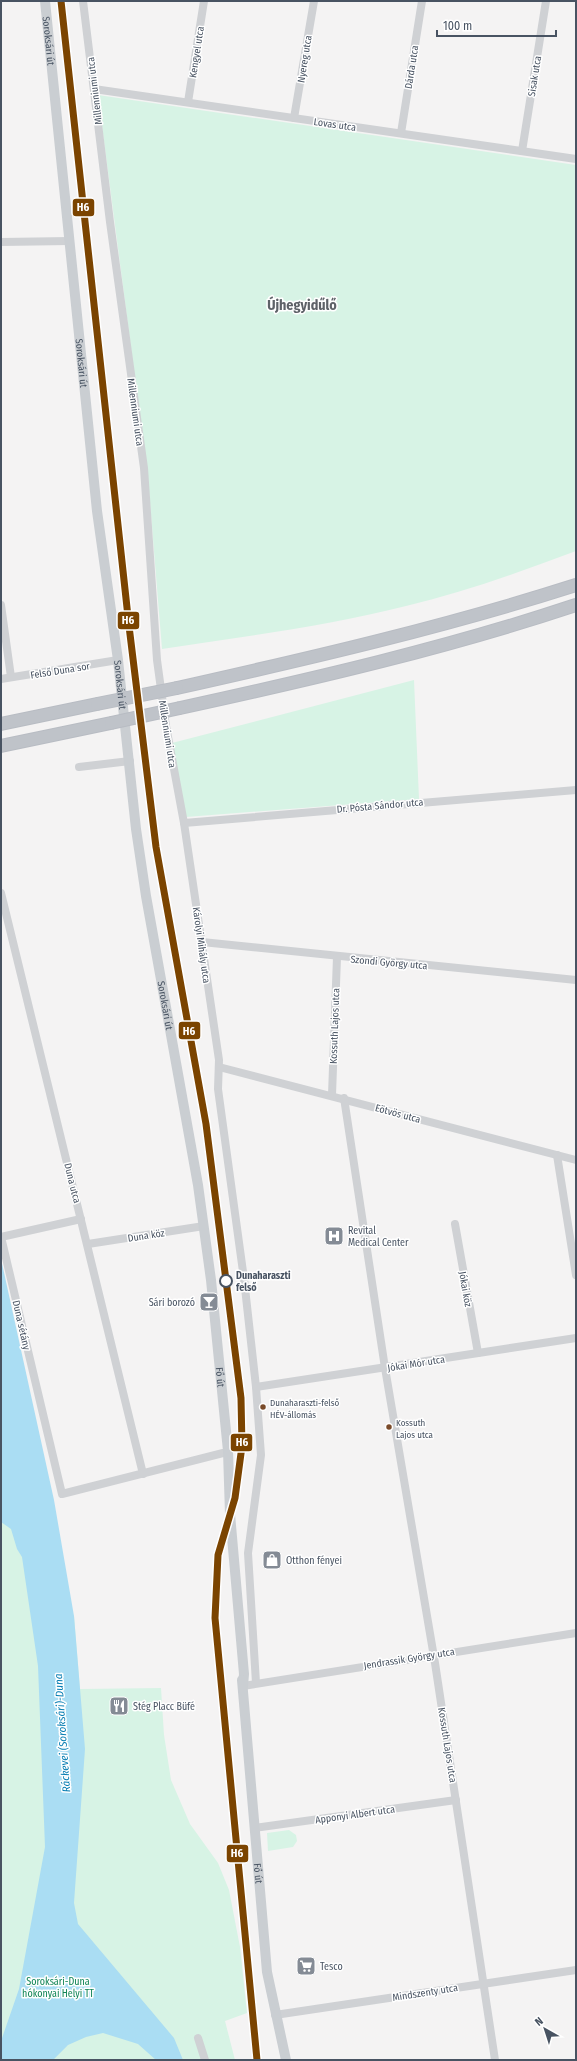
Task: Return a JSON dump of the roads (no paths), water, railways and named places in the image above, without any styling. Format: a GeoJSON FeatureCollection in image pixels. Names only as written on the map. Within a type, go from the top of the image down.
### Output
{"type":"FeatureCollection","features":[{"type":"Feature","properties":{"kind":"highway"},"geometry":{"type":"LineString","coordinates":[[1,724],[177,688],[408,634],[472,617],[576,585]]}},
{"type":"Feature","properties":{"kind":"highway"},"geometry":{"type":"LineString","coordinates":[[1,746],[251,693],[406,654],[576,606]]}},
{"type":"Feature","properties":{"kind":"main road","name":"Soroksári út"},"geometry":{"type":"LineString","coordinates":[[45,1],[97,511],[118,660],[130,761],[136,829],[146,896],[204,1226],[219,1366]]}},
{"type":"Feature","properties":{"kind":"main road","name":"Fő út"},"geometry":{"type":"LineString","coordinates":[[219,1366],[223,1453],[222,1480],[227,1543],[243,1686],[264,1950],[275,2015],[286,2060]]}},
{"type":"Feature","properties":{"kind":"main road","name":"Fő út"},"geometry":{"type":"LineString","coordinates":[[219,1366],[228,1451],[230,1514],[244,1674],[243,1686]]}},
{"type":"Feature","properties":{"kind":"street","name":"Millenniumi utca"},"geometry":{"type":"LineString","coordinates":[[83,1],[144,468],[158,660],[166,726],[184,823]]}},
{"type":"Feature","properties":{"kind":"street","name":"Kengyel utca"},"geometry":{"type":"LineString","coordinates":[[188,102],[204,1]]}},
{"type":"Feature","properties":{"kind":"street","name":"Nyereg utca"},"geometry":{"type":"LineString","coordinates":[[294,118],[314,1]]}},
{"type":"Feature","properties":{"kind":"street","name":"Dárda utca"},"geometry":{"type":"LineString","coordinates":[[401,133],[422,1]]}},
{"type":"Feature","properties":{"kind":"street","name":"Sisak utca"},"geometry":{"type":"LineString","coordinates":[[522,151],[546,1]]}},
{"type":"Feature","properties":{"kind":"street","name":"Lovas utca"},"geometry":{"type":"LineString","coordinates":[[94,89],[576,159]]}},
{"type":"Feature","properties":{"kind":"street"},"geometry":{"type":"LineString","coordinates":[[1,242],[70,241]]}},
{"type":"Feature","properties":{"kind":"street"},"geometry":{"type":"LineString","coordinates":[[1,605],[11,677]]}},
{"type":"Feature","properties":{"kind":"street","name":"Felső Duna sor"},"geometry":{"type":"LineString","coordinates":[[1,679],[118,660]]}},
{"type":"Feature","properties":{"kind":"street"},"geometry":{"type":"LineString","coordinates":[[79,767],[130,761]]}},
{"type":"Feature","properties":{"kind":"street","name":"Dr. Pósta Sándor utca"},"geometry":{"type":"LineString","coordinates":[[184,823],[576,790]]}},
{"type":"Feature","properties":{"kind":"street","name":"Károlyi Mihály utca"},"geometry":{"type":"LineString","coordinates":[[184,823],[219,1067]]}},
{"type":"Feature","properties":{"kind":"street","name":"Duna utca"},"geometry":{"type":"LineString","coordinates":[[1,893],[143,1474]]}},
{"type":"Feature","properties":{"kind":"street","name":"Szondi György utca"},"geometry":{"type":"LineString","coordinates":[[202,942],[337,957],[576,980]]}},
{"type":"Feature","properties":{"kind":"street","name":"Kossuth Lajos utca"},"geometry":{"type":"LineString","coordinates":[[332,1095],[337,957]]}},
{"type":"Feature","properties":{"kind":"street"},"geometry":{"type":"LineString","coordinates":[[219,1067],[218,1089],[235,1210],[256,1387],[261,1455],[248,1553],[256,1683]]}},
{"type":"Feature","properties":{"kind":"street","name":"Eötvös utca"},"geometry":{"type":"LineString","coordinates":[[219,1067],[344,1098],[576,1160]]}},
{"type":"Feature","properties":{"kind":"street","name":"Kossuth Lajos utca"},"geometry":{"type":"LineString","coordinates":[[344,1098],[385,1368],[434,1654],[495,2060]]}},
{"type":"Feature","properties":{"kind":"street"},"geometry":{"type":"LineString","coordinates":[[557,1155],[576,1275]]}},
{"type":"Feature","properties":{"kind":"street","name":"Duna sétány"},"geometry":{"type":"LineString","coordinates":[[81,1219],[1,1237],[62,1494],[143,1474]]}},
{"type":"Feature","properties":{"kind":"street","name":"Jókai köz"},"geometry":{"type":"LineString","coordinates":[[455,1224],[478,1353]]}},
{"type":"Feature","properties":{"kind":"street","name":"Duna köz"},"geometry":{"type":"LineString","coordinates":[[88,1244],[204,1226]]}},
{"type":"Feature","properties":{"kind":"street","name":"Jókai Mór utca"},"geometry":{"type":"LineString","coordinates":[[256,1387],[576,1338]]}},
{"type":"Feature","properties":{"kind":"street"},"geometry":{"type":"LineString","coordinates":[[143,1474],[223,1453]]}},
{"type":"Feature","properties":{"kind":"street","name":"Jendrassik György utca"},"geometry":{"type":"LineString","coordinates":[[243,1686],[434,1654],[576,1633]]}},
{"type":"Feature","properties":{"kind":"street","name":"Apponyi Albert utca"},"geometry":{"type":"LineString","coordinates":[[254,1828],[456,1800]]}},
{"type":"Feature","properties":{"kind":"street","name":"Mindszenty utca"},"geometry":{"type":"LineString","coordinates":[[275,2015],[576,1970]]}},
{"type":"Feature","properties":{"kind":"street"},"geometry":{"type":"LineString","coordinates":[[198,2038],[205,2060]]}},
{"type":"Feature","properties":{"kind":"water","name":"Soroksári-Duna hókonyai Helyi TT"},"geometry":{"type":"Polygon","coordinates":[[[1,1259],[54,1500],[74,1616],[85,1749],[74,1903],[78,1924],[174,2038],[183,2060],[156,2060],[138,2044],[103,2033],[86,2037],[68,2045],[53,2060],[1,2060],[1,2041],[19,1989],[45,1847],[38,1666],[22,1557],[17,1549],[11,1529],[1,1522],[1,1259]]]}},
{"type":"Feature","properties":{"kind":"place","name":"Revital Medical Center"},"geometry":{"type":"Point","coordinates":[334,1236]}},
{"type":"Feature","properties":{"kind":"place","name":"Dunaharaszti felső"},"geometry":{"type":"Point","coordinates":[226,1281]}},
{"type":"Feature","properties":{"kind":"place","name":"Sári borozó"},"geometry":{"type":"Point","coordinates":[209,1302]}},
{"type":"Feature","properties":{"kind":"place","name":"Dunaharaszti-felső HÉV-állomás"},"geometry":{"type":"Point","coordinates":[263,1407]}},
{"type":"Feature","properties":{"kind":"place","name":"Kossuth Lajos utca"},"geometry":{"type":"Point","coordinates":[389,1427]}},
{"type":"Feature","properties":{"kind":"place","name":"Otthon fényei"},"geometry":{"type":"Point","coordinates":[272,1560]}},
{"type":"Feature","properties":{"kind":"place","name":"Stég Placc Büfé"},"geometry":{"type":"Point","coordinates":[119,1706]}},
{"type":"Feature","properties":{"kind":"place","name":"Tesco"},"geometry":{"type":"Point","coordinates":[306,1966]}},
{"type":"Feature","properties":{"kind":"district","name":"Újhegyidűlő"},"geometry":{"type":"Point","coordinates":[302,305]}},
{"type":"Feature","properties":{"kind":"water label","name":"Ráckevei (Soroksári)-Duna"},"geometry":{"type":"Point","coordinates":[62,1733]}}]}
